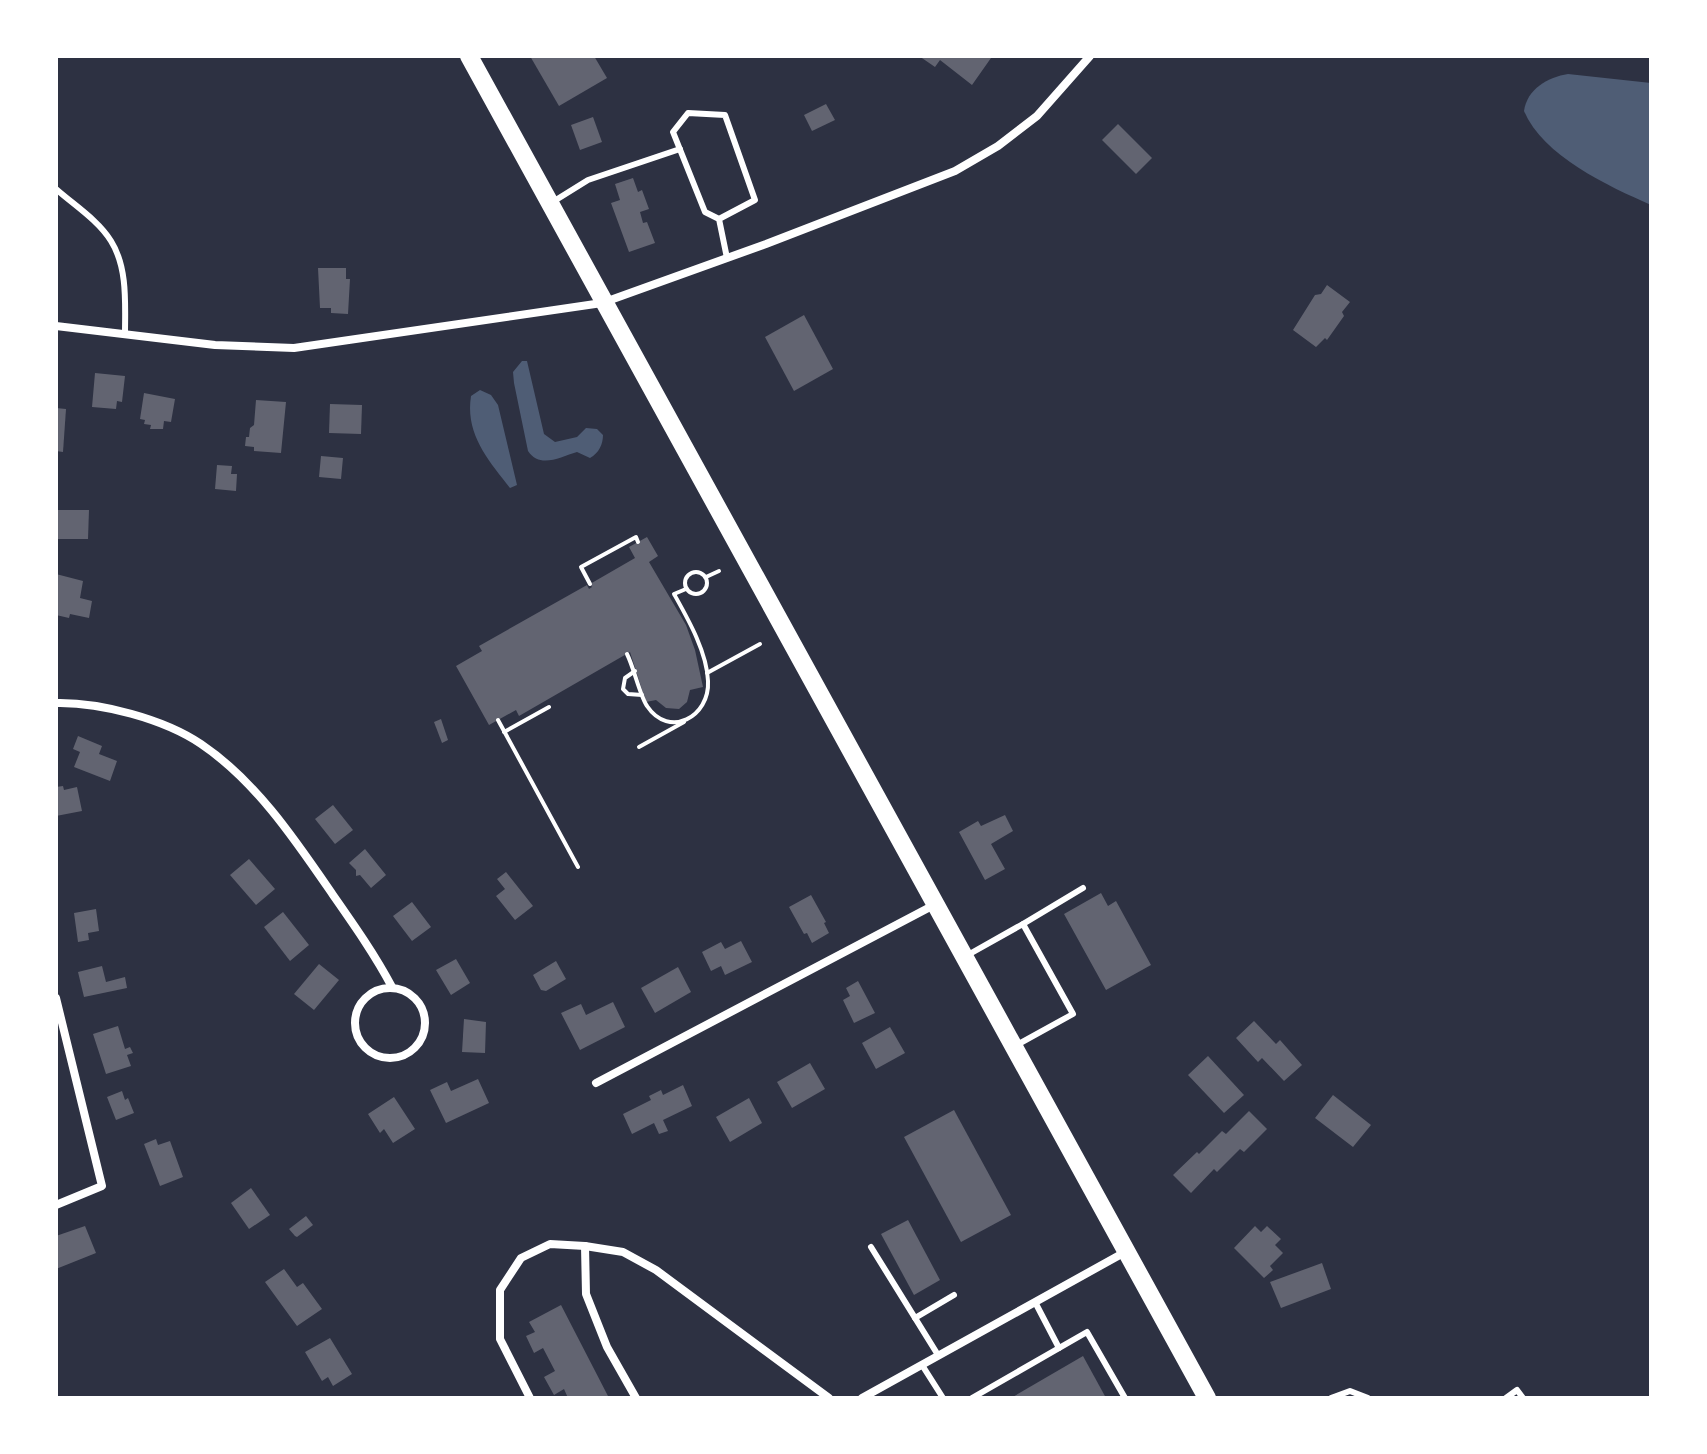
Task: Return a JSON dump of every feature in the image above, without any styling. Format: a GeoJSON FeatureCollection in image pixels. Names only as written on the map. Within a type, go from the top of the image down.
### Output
{"type":"FeatureCollection","features":[{"type":"Feature","properties":{"kind":"main road"},"geometry":{"type":"LineString","coordinates":[[469,56],[602,303],[1207,1398]]}},
{"type":"Feature","properties":{"kind":"street"},"geometry":{"type":"LineString","coordinates":[[56,326],[215,345],[294,348],[602,303],[955,171],[998,146],[1037,116],[1090,56]]}},
{"type":"Feature","properties":{"kind":"street"},"geometry":{"type":"LineString","coordinates":[[56,703],[81,702],[155,723],[199,742],[232,768],[307,857],[377,959],[392,987],[405,990],[423,1010],[426,1024],[423,1037],[403,1056],[389,1058],[376,1055],[365,1047],[355,1021],[367,997],[378,990],[392,987]]}},
{"type":"Feature","properties":{"kind":"street"},"geometry":{"type":"LineString","coordinates":[[596,1083],[934,905]]}},
{"type":"Feature","properties":{"kind":"street"},"geometry":{"type":"LineString","coordinates":[[56,998],[102,1186],[56,1205]]}},
{"type":"Feature","properties":{"kind":"street"},"geometry":{"type":"LineString","coordinates":[[530,1398],[500,1339],[500,1290],[521,1258],[550,1244],[623,1252],[656,1270],[829,1398]]}},
{"type":"Feature","properties":{"kind":"street"},"geometry":{"type":"LineString","coordinates":[[585,1246],[586,1294],[607,1347],[636,1398]]}},
{"type":"Feature","properties":{"kind":"street"},"geometry":{"type":"LineString","coordinates":[[862,1398],[1127,1251]]}},
{"type":"Feature","properties":{"kind":"lane"},"geometry":{"type":"LineString","coordinates":[[688,113],[725,115],[755,200],[719,219],[705,212],[673,132],[688,113]]}},
{"type":"Feature","properties":{"kind":"lane"},"geometry":{"type":"LineString","coordinates":[[549,204],[588,180],[680,149]]}},
{"type":"Feature","properties":{"kind":"lane"},"geometry":{"type":"LineString","coordinates":[[56,189],[94,222],[114,245],[124,287],[125,334]]}},
{"type":"Feature","properties":{"kind":"lane"},"geometry":{"type":"LineString","coordinates":[[719,219],[727,258]]}},
{"type":"Feature","properties":{"kind":"lane"},"geometry":{"type":"LineString","coordinates":[[964,957],[1083,888]]}},
{"type":"Feature","properties":{"kind":"lane"},"geometry":{"type":"LineString","coordinates":[[1014,1047],[1073,1014],[1023,924]]}},
{"type":"Feature","properties":{"kind":"lane"},"geometry":{"type":"LineString","coordinates":[[871,1247],[938,1355]]}},
{"type":"Feature","properties":{"kind":"lane"},"geometry":{"type":"LineString","coordinates":[[915,1318],[954,1295]]}},
{"type":"Feature","properties":{"kind":"lane"},"geometry":{"type":"LineString","coordinates":[[1035,1302],[1059,1348]]}},
{"type":"Feature","properties":{"kind":"lane"},"geometry":{"type":"LineString","coordinates":[[972,1398],[1087,1332],[1125,1398]]}},
{"type":"Feature","properties":{"kind":"lane"},"geometry":{"type":"LineString","coordinates":[[922,1365],[943,1398]]}},
{"type":"Feature","properties":{"kind":"lane"},"geometry":{"type":"LineString","coordinates":[[1506,1398],[1517,1390],[1523,1398]]}},
{"type":"Feature","properties":{"kind":"lane"},"geometry":{"type":"LineString","coordinates":[[1331,1398],[1350,1391],[1368,1398]]}},
{"type":"Feature","properties":{"kind":"path"},"geometry":{"type":"LineString","coordinates":[[590,584],[581,567],[636,537],[638,542]]}},
{"type":"Feature","properties":{"kind":"path"},"geometry":{"type":"LineString","coordinates":[[706,577],[719,571]]}},
{"type":"Feature","properties":{"kind":"path"},"geometry":{"type":"LineString","coordinates":[[690,573],[700,573],[706,577],[706,589],[699,594],[692,594],[686,589],[684,581],[690,573]]}},
{"type":"Feature","properties":{"kind":"path"},"geometry":{"type":"LineString","coordinates":[[639,747],[690,719],[700,711],[706,699],[707,673],[691,625],[674,594],[686,589]]}},
{"type":"Feature","properties":{"kind":"path"},"geometry":{"type":"LineString","coordinates":[[707,673],[760,644]]}},
{"type":"Feature","properties":{"kind":"path"},"geometry":{"type":"LineString","coordinates":[[627,654],[647,707],[656,716],[677,722],[690,719]]}},
{"type":"Feature","properties":{"kind":"path"},"geometry":{"type":"LineString","coordinates":[[635,671],[625,678],[623,689],[632,696],[642,695]]}},
{"type":"Feature","properties":{"kind":"path"},"geometry":{"type":"LineString","coordinates":[[504,732],[549,707]]}},
{"type":"Feature","properties":{"kind":"path"},"geometry":{"type":"LineString","coordinates":[[498,720],[578,867]]}},
{"type":"Feature","properties":{"kind":"water"},"geometry":{"type":"Polygon","coordinates":[[[1568,74],[1651,83],[1651,205],[1578,168],[1561,156],[1533,127],[1524,111],[1529,96],[1546,81],[1568,74]]]}},
{"type":"Feature","properties":{"kind":"water"},"geometry":{"type":"Polygon","coordinates":[[[522,361],[527,361],[544,434],[555,442],[577,437],[586,428],[597,429],[603,438],[593,456],[590,458],[577,452],[544,461],[528,451],[513,372],[522,361]]]}},
{"type":"Feature","properties":{"kind":"water"},"geometry":{"type":"Polygon","coordinates":[[[480,390],[491,395],[498,405],[517,485],[510,488],[486,457],[471,422],[471,396],[480,390]]]}},
{"type":"Feature","properties":{"kind":"building"},"geometry":{"type":"Polygon","coordinates":[[[530,56],[594,56],[607,78],[559,106],[530,56]]]}},
{"type":"Feature","properties":{"kind":"building"},"geometry":{"type":"Polygon","coordinates":[[[919,56],[991,58],[972,85],[940,60],[935,67],[919,56]]]}},
{"type":"Feature","properties":{"kind":"building"},"geometry":{"type":"Polygon","coordinates":[[[826,104],[835,120],[812,131],[804,115],[826,104]]]}},
{"type":"Feature","properties":{"kind":"building"},"geometry":{"type":"Polygon","coordinates":[[[593,117],[602,142],[580,150],[571,125],[593,117]]]}},
{"type":"Feature","properties":{"kind":"building"},"geometry":{"type":"Polygon","coordinates":[[[1118,124],[1152,158],[1136,174],[1102,140],[1118,124]]]}},
{"type":"Feature","properties":{"kind":"building"},"geometry":{"type":"Polygon","coordinates":[[[633,178],[638,192],[642,190],[649,209],[640,212],[655,243],[629,252],[611,203],[620,200],[615,184],[633,178]]]}},
{"type":"Feature","properties":{"kind":"building"},"geometry":{"type":"Polygon","coordinates":[[[318,268],[346,268],[346,279],[350,279],[348,314],[331,313],[331,308],[320,308],[318,268]]]}},
{"type":"Feature","properties":{"kind":"building"},"geometry":{"type":"Polygon","coordinates":[[[1327,285],[1350,302],[1327,340],[1325,338],[1316,347],[1293,330],[1315,295],[1321,294],[1327,285]]]}},
{"type":"Feature","properties":{"kind":"building"},"geometry":{"type":"Polygon","coordinates":[[[804,315],[833,369],[794,391],[765,337],[804,315]]]}},
{"type":"Feature","properties":{"kind":"building"},"geometry":{"type":"Polygon","coordinates":[[[95,373],[125,376],[122,402],[117,401],[116,409],[92,407],[95,373]]]}},
{"type":"Feature","properties":{"kind":"building"},"geometry":{"type":"Polygon","coordinates":[[[144,393],[175,399],[171,422],[164,421],[163,429],[150,429],[151,425],[144,424],[145,420],[140,419],[144,393]]]}},
{"type":"Feature","properties":{"kind":"building"},"geometry":{"type":"Polygon","coordinates":[[[256,400],[286,402],[281,453],[254,451],[254,447],[245,446],[246,437],[249,437],[250,428],[254,425],[256,400]]]}},
{"type":"Feature","properties":{"kind":"building"},"geometry":{"type":"Polygon","coordinates":[[[330,404],[362,405],[361,434],[329,433],[330,404]]]}},
{"type":"Feature","properties":{"kind":"building"},"geometry":{"type":"Polygon","coordinates":[[[56,408],[66,409],[63,452],[56,451],[56,408]]]}},
{"type":"Feature","properties":{"kind":"building"},"geometry":{"type":"Polygon","coordinates":[[[321,456],[343,458],[341,479],[319,477],[321,456]]]}},
{"type":"Feature","properties":{"kind":"building"},"geometry":{"type":"Polygon","coordinates":[[[217,465],[232,466],[231,474],[237,474],[236,491],[215,489],[217,465]]]}},
{"type":"Feature","properties":{"kind":"building"},"geometry":{"type":"Polygon","coordinates":[[[56,510],[89,510],[88,539],[56,539],[56,510]]]}},
{"type":"Feature","properties":{"kind":"building"},"geometry":{"type":"Polygon","coordinates":[[[647,537],[658,556],[649,562],[686,625],[703,687],[690,690],[687,702],[679,709],[666,708],[656,700],[646,702],[630,652],[519,716],[516,710],[489,725],[456,666],[482,651],[479,646],[587,585],[589,589],[592,587],[590,584],[635,558],[629,547],[647,537]]]}},
{"type":"Feature","properties":{"kind":"building"},"geometry":{"type":"Polygon","coordinates":[[[56,574],[83,581],[80,598],[92,601],[89,618],[56,615],[56,574]]]}},
{"type":"Feature","properties":{"kind":"building"},"geometry":{"type":"Polygon","coordinates":[[[441,719],[448,740],[442,743],[434,722],[441,719]]]}},
{"type":"Feature","properties":{"kind":"building"},"geometry":{"type":"Polygon","coordinates":[[[78,736],[102,746],[99,754],[117,761],[110,781],[74,767],[80,752],[73,749],[78,736]]]}},
{"type":"Feature","properties":{"kind":"building"},"geometry":{"type":"Polygon","coordinates":[[[63,786],[64,790],[77,787],[82,811],[56,816],[56,787],[63,786]]]}},
{"type":"Feature","properties":{"kind":"building"},"geometry":{"type":"Polygon","coordinates":[[[333,805],[353,830],[335,844],[315,819],[333,805]]]}},
{"type":"Feature","properties":{"kind":"building"},"geometry":{"type":"Polygon","coordinates":[[[1005,815],[1013,831],[991,844],[1005,869],[985,880],[959,832],[978,821],[981,826],[1005,815]]]}},
{"type":"Feature","properties":{"kind":"building"},"geometry":{"type":"Polygon","coordinates":[[[365,849],[386,875],[371,888],[360,875],[356,876],[356,870],[349,863],[365,849]]]}},
{"type":"Feature","properties":{"kind":"building"},"geometry":{"type":"Polygon","coordinates":[[[249,859],[275,889],[256,905],[230,875],[249,859]]]}},
{"type":"Feature","properties":{"kind":"building"},"geometry":{"type":"Polygon","coordinates":[[[506,872],[533,906],[515,920],[496,896],[505,889],[497,879],[506,872]]]}},
{"type":"Feature","properties":{"kind":"building"},"geometry":{"type":"Polygon","coordinates":[[[1101,893],[1108,906],[1116,901],[1151,965],[1106,990],[1064,914],[1101,893]]]}},
{"type":"Feature","properties":{"kind":"building"},"geometry":{"type":"Polygon","coordinates":[[[811,895],[829,933],[812,943],[789,907],[811,895]]]}},
{"type":"Feature","properties":{"kind":"building"},"geometry":{"type":"Polygon","coordinates":[[[412,902],[431,927],[412,941],[393,916],[412,902]]]}},
{"type":"Feature","properties":{"kind":"building"},"geometry":{"type":"Polygon","coordinates":[[[96,909],[99,931],[88,933],[89,940],[78,942],[74,913],[96,909]]]}},
{"type":"Feature","properties":{"kind":"building"},"geometry":{"type":"Polygon","coordinates":[[[283,912],[309,945],[290,961],[264,927],[283,912]]]}},
{"type":"Feature","properties":{"kind":"building"},"geometry":{"type":"Polygon","coordinates":[[[741,941],[752,962],[725,975],[721,966],[711,971],[702,952],[721,942],[725,949],[741,941]]]}},
{"type":"Feature","properties":{"kind":"building"},"geometry":{"type":"Polygon","coordinates":[[[456,959],[470,983],[451,995],[436,970],[456,959]]]}},
{"type":"Feature","properties":{"kind":"building"},"geometry":{"type":"Polygon","coordinates":[[[556,961],[566,979],[546,991],[541,990],[533,975],[556,961]]]}},
{"type":"Feature","properties":{"kind":"building"},"geometry":{"type":"Polygon","coordinates":[[[319,964],[339,980],[314,1010],[294,994],[319,964]]]}},
{"type":"Feature","properties":{"kind":"building"},"geometry":{"type":"Polygon","coordinates":[[[102,966],[106,982],[125,977],[127,988],[84,997],[78,972],[102,966]]]}},
{"type":"Feature","properties":{"kind":"building"},"geometry":{"type":"Polygon","coordinates":[[[678,967],[691,992],[655,1013],[641,988],[678,967]]]}},
{"type":"Feature","properties":{"kind":"building"},"geometry":{"type":"Polygon","coordinates":[[[858,981],[875,1013],[854,1023],[843,1000],[850,996],[846,988],[858,981]]]}},
{"type":"Feature","properties":{"kind":"building"},"geometry":{"type":"Polygon","coordinates":[[[613,1002],[625,1027],[580,1050],[561,1013],[581,1004],[586,1015],[613,1002]]]}},
{"type":"Feature","properties":{"kind":"building"},"geometry":{"type":"Polygon","coordinates":[[[464,1019],[486,1022],[485,1053],[462,1052],[464,1019]]]}},
{"type":"Feature","properties":{"kind":"building"},"geometry":{"type":"Polygon","coordinates":[[[1254,1021],[1276,1044],[1280,1040],[1302,1065],[1284,1081],[1262,1058],[1258,1062],[1236,1038],[1254,1021]]]}},
{"type":"Feature","properties":{"kind":"building"},"geometry":{"type":"Polygon","coordinates":[[[118,1026],[125,1049],[130,1047],[133,1053],[127,1055],[131,1066],[106,1074],[93,1034],[118,1026]]]}},
{"type":"Feature","properties":{"kind":"building"},"geometry":{"type":"Polygon","coordinates":[[[890,1027],[905,1053],[876,1069],[862,1043],[890,1027]]]}},
{"type":"Feature","properties":{"kind":"building"},"geometry":{"type":"Polygon","coordinates":[[[1208,1056],[1244,1095],[1224,1113],[1188,1075],[1208,1056]]]}},
{"type":"Feature","properties":{"kind":"building"},"geometry":{"type":"Polygon","coordinates":[[[810,1063],[825,1089],[792,1108],[777,1082],[810,1063]]]}},
{"type":"Feature","properties":{"kind":"building"},"geometry":{"type":"Polygon","coordinates":[[[478,1079],[489,1103],[446,1123],[430,1090],[447,1082],[451,1091],[478,1079]]]}},
{"type":"Feature","properties":{"kind":"building"},"geometry":{"type":"Polygon","coordinates":[[[683,1085],[692,1106],[663,1120],[668,1131],[659,1134],[654,1123],[632,1134],[623,1114],[651,1100],[649,1096],[661,1090],[663,1095],[683,1085]]]}},
{"type":"Feature","properties":{"kind":"building"},"geometry":{"type":"Polygon","coordinates":[[[122,1091],[134,1113],[116,1120],[107,1097],[122,1091]]]}},
{"type":"Feature","properties":{"kind":"building"},"geometry":{"type":"Polygon","coordinates":[[[1333,1095],[1371,1125],[1353,1147],[1315,1118],[1333,1095]]]}},
{"type":"Feature","properties":{"kind":"building"},"geometry":{"type":"Polygon","coordinates":[[[394,1097],[415,1129],[393,1143],[384,1129],[380,1133],[368,1114],[394,1097]]]}},
{"type":"Feature","properties":{"kind":"building"},"geometry":{"type":"Polygon","coordinates":[[[749,1098],[762,1123],[730,1142],[716,1117],[749,1098]]]}},
{"type":"Feature","properties":{"kind":"building"},"geometry":{"type":"Polygon","coordinates":[[[954,1110],[1011,1215],[961,1242],[904,1137],[954,1110]]]}},
{"type":"Feature","properties":{"kind":"building"},"geometry":{"type":"Polygon","coordinates":[[[1249,1111],[1267,1129],[1244,1152],[1240,1149],[1217,1172],[1214,1169],[1191,1193],[1173,1175],[1222,1131],[1226,1134],[1249,1111]]]}},
{"type":"Feature","properties":{"kind":"building"},"geometry":{"type":"Polygon","coordinates":[[[156,1139],[158,1145],[170,1141],[183,1177],[160,1186],[144,1144],[156,1139]]]}},
{"type":"Feature","properties":{"kind":"building"},"geometry":{"type":"Polygon","coordinates":[[[251,1188],[270,1215],[249,1229],[231,1203],[251,1188]]]}},
{"type":"Feature","properties":{"kind":"building"},"geometry":{"type":"Polygon","coordinates":[[[306,1216],[313,1225],[297,1237],[289,1229],[306,1216]]]}},
{"type":"Feature","properties":{"kind":"building"},"geometry":{"type":"Polygon","coordinates":[[[908,1220],[940,1280],[914,1295],[881,1234],[908,1220]]]}},
{"type":"Feature","properties":{"kind":"building"},"geometry":{"type":"Polygon","coordinates":[[[85,1226],[96,1253],[56,1269],[56,1236],[85,1226]]]}},
{"type":"Feature","properties":{"kind":"building"},"geometry":{"type":"Polygon","coordinates":[[[1255,1226],[1261,1232],[1267,1226],[1281,1239],[1275,1245],[1283,1253],[1270,1266],[1273,1270],[1264,1278],[1234,1248],[1255,1226]]]}},
{"type":"Feature","properties":{"kind":"building"},"geometry":{"type":"Polygon","coordinates":[[[1322,1263],[1331,1289],[1281,1308],[1270,1282],[1322,1263]]]}},
{"type":"Feature","properties":{"kind":"building"},"geometry":{"type":"Polygon","coordinates":[[[284,1269],[297,1287],[303,1283],[322,1309],[297,1326],[265,1282],[284,1269]]]}},
{"type":"Feature","properties":{"kind":"building"},"geometry":{"type":"Polygon","coordinates":[[[561,1305],[609,1398],[568,1398],[564,1389],[554,1395],[544,1377],[555,1371],[543,1348],[534,1353],[526,1336],[535,1332],[529,1322],[561,1305]]]}},
{"type":"Feature","properties":{"kind":"building"},"geometry":{"type":"Polygon","coordinates":[[[330,1338],[352,1374],[333,1386],[328,1377],[322,1381],[305,1352],[330,1338]]]}},
{"type":"Feature","properties":{"kind":"building"},"geometry":{"type":"Polygon","coordinates":[[[1083,1356],[1106,1398],[1011,1398],[1083,1356]]]}}]}
